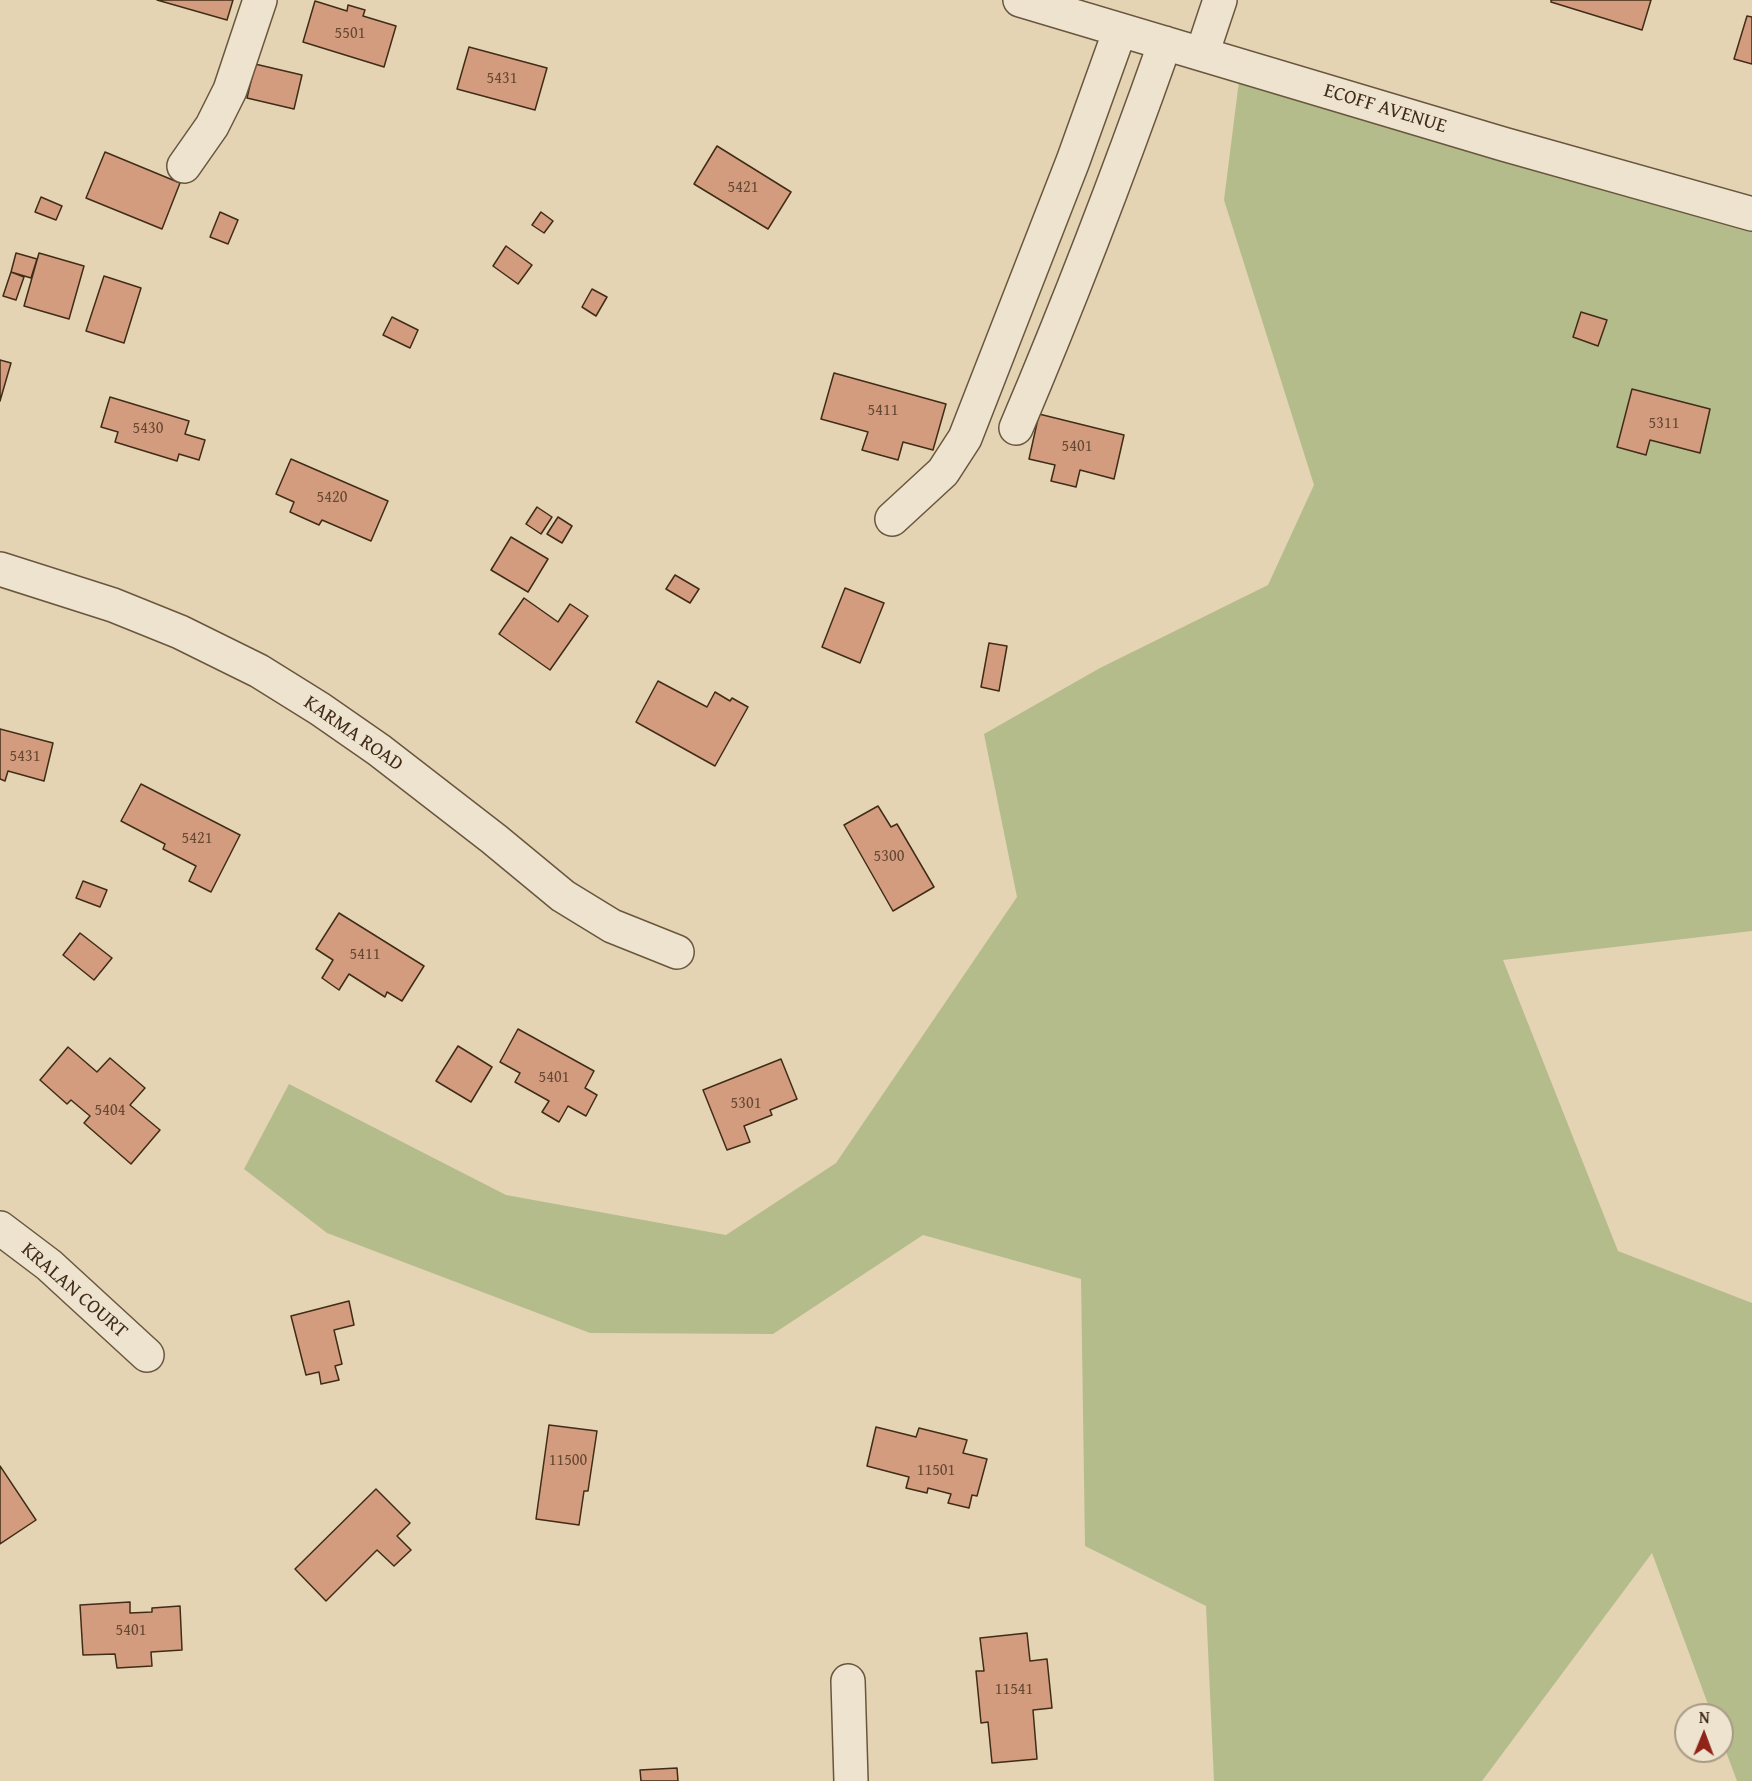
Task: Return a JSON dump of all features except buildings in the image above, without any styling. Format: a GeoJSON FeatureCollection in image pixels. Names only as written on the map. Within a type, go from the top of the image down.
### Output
{"type":"FeatureCollection","features":[{"type":"Feature","properties":{"kind":"street"},"geometry":{"type":"LineString","coordinates":[[184,166],[212,126],[230,90],[260,0]]}},
{"type":"Feature","properties":{"kind":"street","name":"ECOFF AVENUE"},"geometry":{"type":"LineString","coordinates":[[1020,0],[1081,9],[1120,30],[1481,138],[1752,214]]}},
{"type":"Feature","properties":{"kind":"street"},"geometry":{"type":"LineString","coordinates":[[1202,54],[1220,0]]}},
{"type":"Feature","properties":{"kind":"street"},"geometry":{"type":"LineString","coordinates":[[892,519],[943,472],[965,438],[1069,172],[1120,30]]}},
{"type":"Feature","properties":{"kind":"street"},"geometry":{"type":"LineString","coordinates":[[1016,428],[1118,175],[1165,43]]}},
{"type":"Feature","properties":{"kind":"street","name":"KARMA ROAD"},"geometry":{"type":"LineString","coordinates":[[0,569],[124,610],[180,632],[259,671],[320,709],[379,750],[494,839],[562,896],[612,926],[677,952]]}},
{"type":"Feature","properties":{"kind":"street","name":"KRALAN COURT"},"geometry":{"type":"LineString","coordinates":[[0,1228],[49,1265],[147,1355]]}},
{"type":"Feature","properties":{"kind":"street"},"geometry":{"type":"LineString","coordinates":[[848,1681],[851,1781]]}},
{"type":"Feature","properties":{"kind":"green space"},"geometry":{"type":"Polygon","coordinates":[[[1239,81],[1752,227],[1752,931],[1503,960],[1618,1251],[1752,1303],[1752,1781],[1737,1781],[1730,1763],[1734,1763],[1734,1703],[1708,1703],[1652,1553],[1482,1781],[1214,1781],[1206,1606],[1085,1546],[1081,1279],[923,1235],[773,1334],[590,1333],[327,1233],[244,1169],[289,1084],[506,1195],[726,1235],[836,1163],[1017,897],[984,734],[1100,668],[1268,585],[1314,485],[1224,200],[1239,81]]]}}]}
